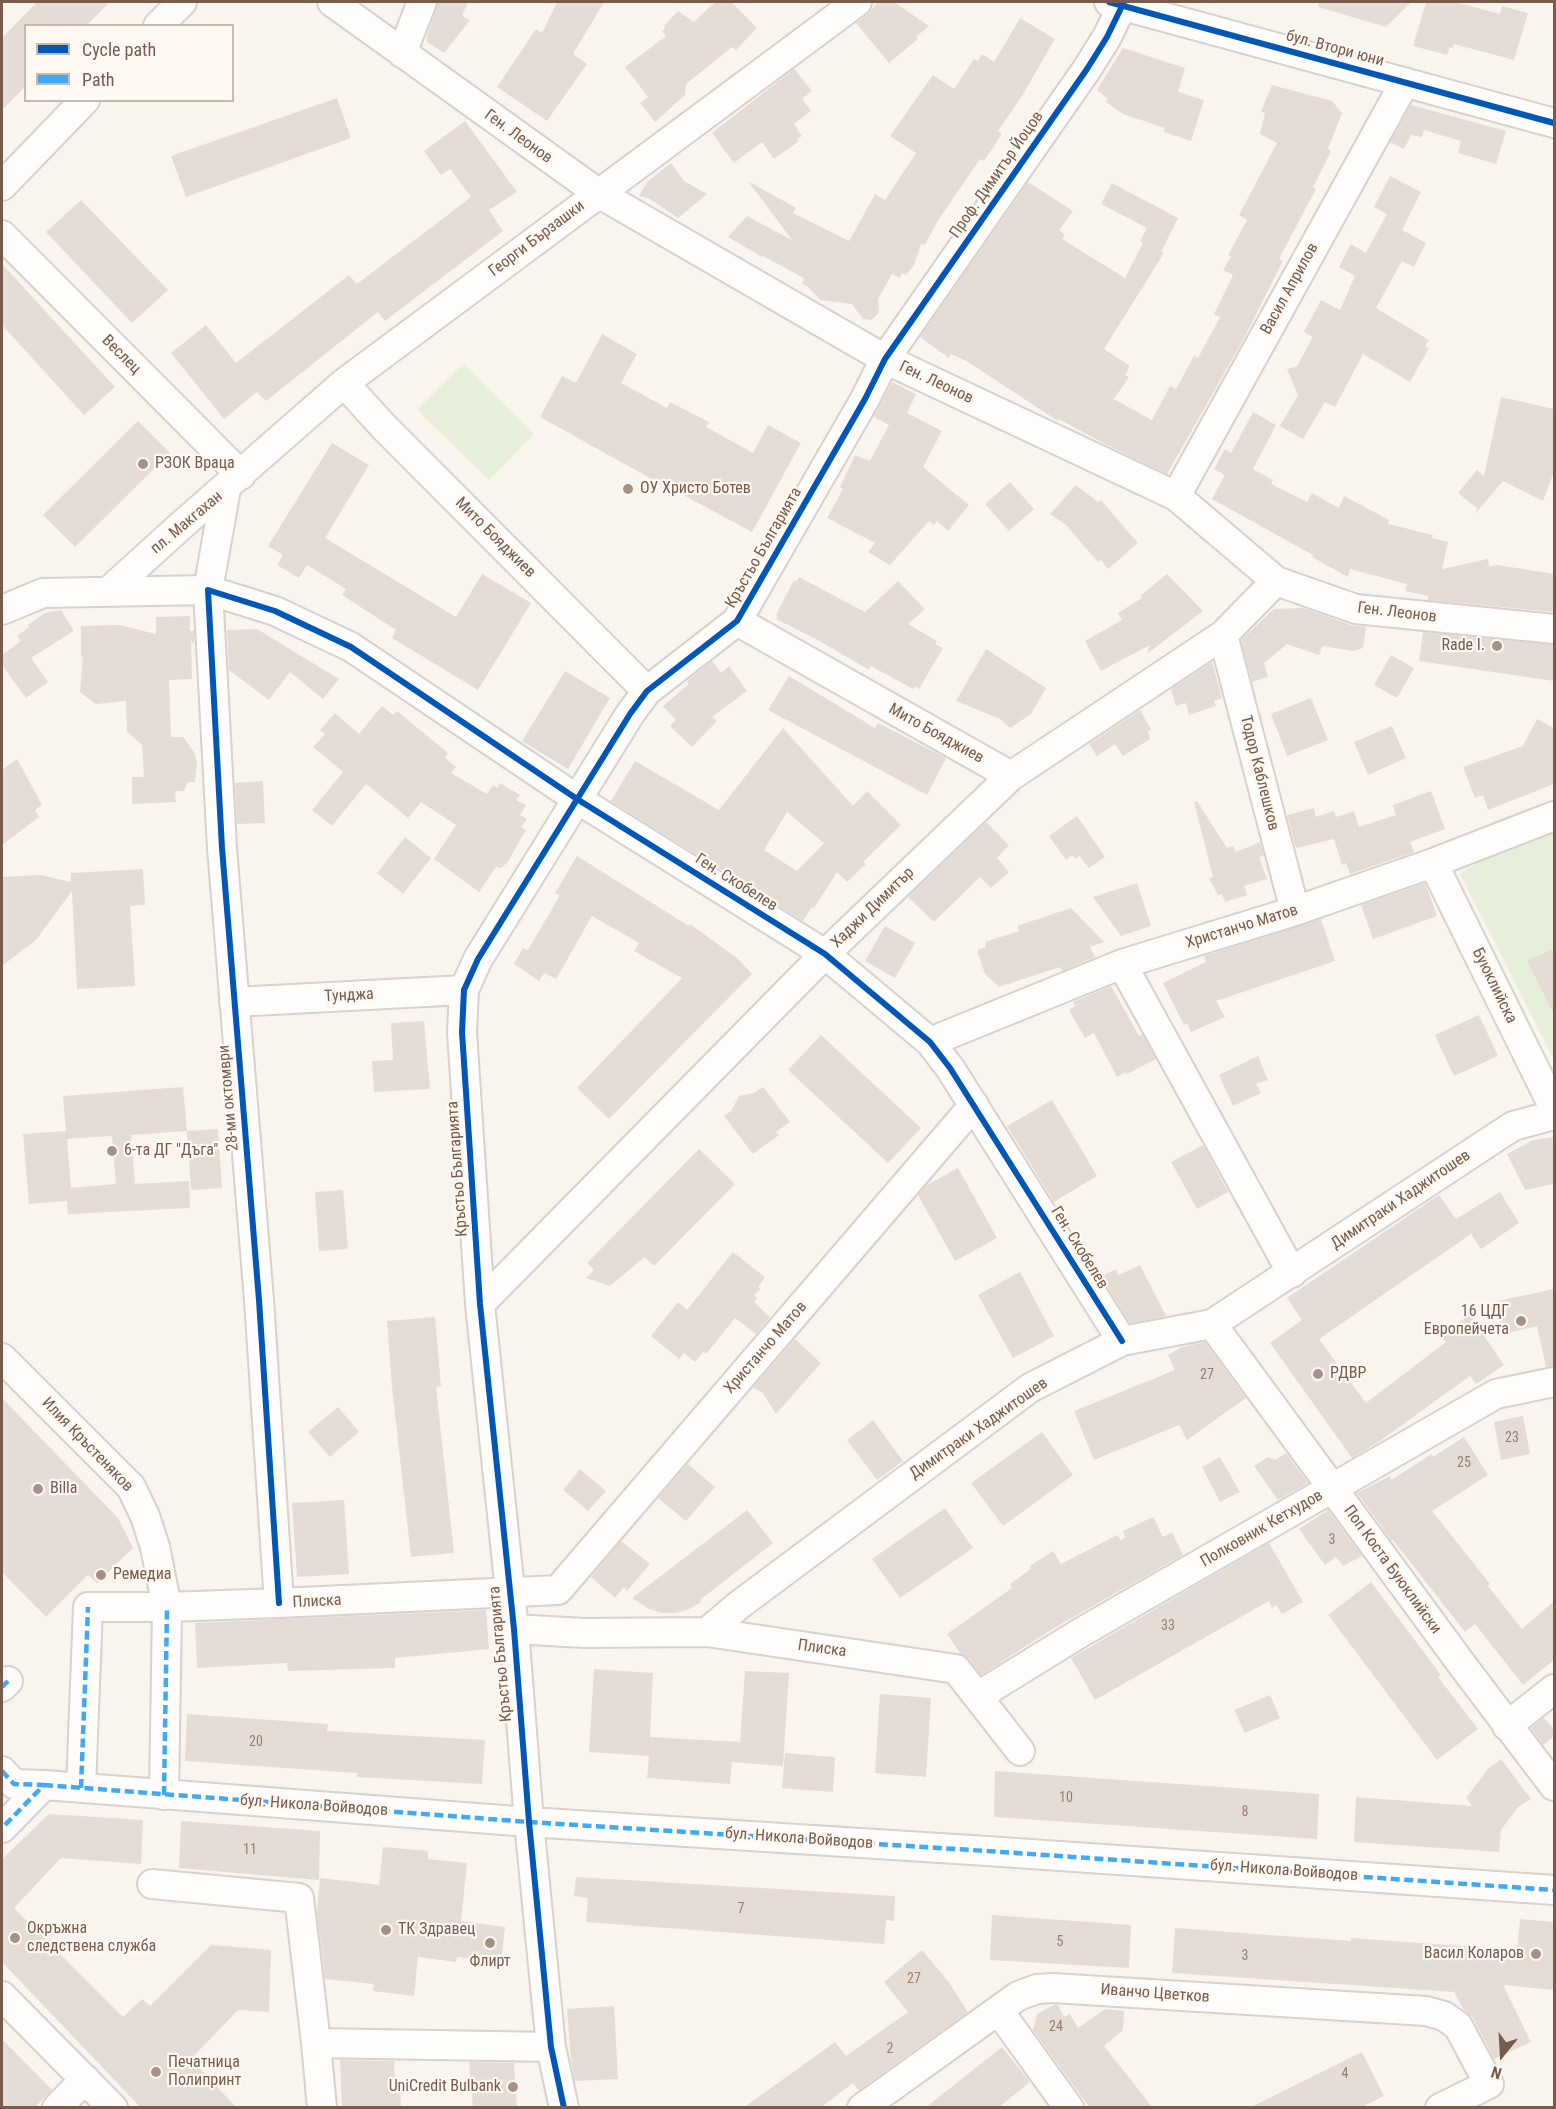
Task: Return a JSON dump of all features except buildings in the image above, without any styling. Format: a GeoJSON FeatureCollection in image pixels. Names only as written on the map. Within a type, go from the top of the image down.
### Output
{"type":"FeatureCollection","features":[{"type":"Feature","properties":{"kind":"street"},"geometry":{"type":"LineString","coordinates":[[160,24],[182,2]]}},
{"type":"Feature","properties":{"kind":"street","name":"Ген. Леонов"},"geometry":{"type":"LineString","coordinates":[[332,2],[598,193],[885,359],[1176,496],[1276,581],[1356,609],[1554,629]]}},
{"type":"Feature","properties":{"kind":"street"},"geometry":{"type":"LineString","coordinates":[[402,53],[422,2]]}},
{"type":"Feature","properties":{"kind":"street","name":"Георги Бързашки"},"geometry":{"type":"LineString","coordinates":[[233,482],[344,383],[857,2]]}},
{"type":"Feature","properties":{"kind":"street","name":"бул. Втори юни"},"geometry":{"type":"LineString","coordinates":[[1118,3],[1554,123]]}},
{"type":"Feature","properties":{"kind":"street","name":"Проф. Димитър Йоцов"},"geometry":{"type":"LineString","coordinates":[[885,359],[1087,69],[1107,37],[1118,3]]}},
{"type":"Feature","properties":{"kind":"street","name":"Васил Априлов"},"geometry":{"type":"LineString","coordinates":[[1176,496],[1405,82]]}},
{"type":"Feature","properties":{"kind":"street"},"geometry":{"type":"LineString","coordinates":[[2,186],[83,102]]}},
{"type":"Feature","properties":{"kind":"street","name":"Веслец"},"geometry":{"type":"LineString","coordinates":[[2,235],[233,482]]}},
{"type":"Feature","properties":{"kind":"street","name":"Кръстьо Българията"},"geometry":{"type":"LineString","coordinates":[[564,2108],[551,2047],[529,1822],[514,1629],[480,1304],[462,1032],[464,990],[478,959],[630,714],[647,691],[737,621],[866,399],[885,359]]}},
{"type":"Feature","properties":{"kind":"street","name":"Мито Бояджиев"},"geometry":{"type":"LineString","coordinates":[[344,383],[384,427],[647,691]]}},
{"type":"Feature","properties":{"kind":"street","name":"пл. Макгахан"},"geometry":{"type":"LineString","coordinates":[[208,590],[233,482]]}},
{"type":"Feature","properties":{"kind":"street","name":"пл. Макгахан"},"geometry":{"type":"LineString","coordinates":[[110,590],[233,482]]}},
{"type":"Feature","properties":{"kind":"street","name":"Хаджи Димитър"},"geometry":{"type":"LineString","coordinates":[[480,1304],[825,954],[1011,776],[1224,635],[1276,581]]}},
{"type":"Feature","properties":{"kind":"street"},"geometry":{"type":"LineString","coordinates":[[2,610],[43,593],[208,590]]}},
{"type":"Feature","properties":{"kind":"street","name":"Ген. Скобелев"},"geometry":{"type":"LineString","coordinates":[[208,590],[275,611],[351,647],[577,799],[825,954],[930,1042],[950,1068],[1122,1341]]}},
{"type":"Feature","properties":{"kind":"street","name":"28-ми октомври"},"geometry":{"type":"LineString","coordinates":[[208,590],[222,848],[260,1311],[279,1604]]}},
{"type":"Feature","properties":{"kind":"street","name":"Мито Бояджиев"},"geometry":{"type":"LineString","coordinates":[[737,621],[1011,776]]}},
{"type":"Feature","properties":{"kind":"street","name":"Тодор Каблешков"},"geometry":{"type":"LineString","coordinates":[[1224,635],[1295,911]]}},
{"type":"Feature","properties":{"kind":"street","name":"Христанчо Матов"},"geometry":{"type":"LineString","coordinates":[[930,1042],[1122,964],[1295,911],[1432,863],[1554,816]]}},
{"type":"Feature","properties":{"kind":"street","name":"Буюклийска"},"geometry":{"type":"LineString","coordinates":[[1432,863],[1554,1108]]}},
{"type":"Feature","properties":{"kind":"street"},"geometry":{"type":"LineString","coordinates":[[1122,964],[1292,1273]]}},
{"type":"Feature","properties":{"kind":"street","name":"Тунджа"},"geometry":{"type":"LineString","coordinates":[[234,1002],[464,990]]}},
{"type":"Feature","properties":{"kind":"street","name":"Христанчо Матов"},"geometry":{"type":"LineString","coordinates":[[514,1629],[536,1615],[558,1590],[974,1105]]}},
{"type":"Feature","properties":{"kind":"street","name":"Димитраки Хаджитошев"},"geometry":{"type":"LineString","coordinates":[[707,1632],[739,1605],[1030,1389],[1122,1341],[1212,1324],[1513,1126],[1554,1114]]}},
{"type":"Feature","properties":{"kind":"street","name":"Поп Коста Буюклийски"},"geometry":{"type":"LineString","coordinates":[[1212,1324],[1332,1490],[1554,1786]]}},
{"type":"Feature","properties":{"kind":"street","name":"Илия Кръстеняков"},"geometry":{"type":"LineString","coordinates":[[2,1358],[131,1486],[145,1516],[155,1547],[167,1607],[164,1795]]}},
{"type":"Feature","properties":{"kind":"street","name":"Полковник Кетхудов"},"geometry":{"type":"LineString","coordinates":[[978,1696],[1080,1633],[1496,1394],[1554,1382]]}},
{"type":"Feature","properties":{"kind":"street"},"geometry":{"type":"LineString","coordinates":[[509,1592],[558,1590]]}},
{"type":"Feature","properties":{"kind":"street","name":"Плиска"},"geometry":{"type":"LineString","coordinates":[[81,1788],[88,1607],[279,1604],[509,1592]]}},
{"type":"Feature","properties":{"kind":"street","name":"Плиска"},"geometry":{"type":"LineString","coordinates":[[514,1629],[584,1633],[707,1632],[956,1669],[1020,1751]]}},
{"type":"Feature","properties":{"kind":"street"},"geometry":{"type":"LineString","coordinates":[[1507,1726],[1554,1689]]}},
{"type":"Feature","properties":{"kind":"street","name":"бул. Никола Войводов"},"geometry":{"type":"LineString","coordinates":[[2,1771],[14,1784],[529,1822],[999,1851],[1554,1890]]}},
{"type":"Feature","properties":{"kind":"street"},"geometry":{"type":"LineString","coordinates":[[2,1828],[44,1785]]}},
{"type":"Feature","properties":{"kind":"street"},"geometry":{"type":"LineString","coordinates":[[152,1884],[299,1898],[322,2108]]}},
{"type":"Feature","properties":{"kind":"street","name":"Иванчо Цветков"},"geometry":{"type":"LineString","coordinates":[[862,2108],[1018,1996],[1036,1989],[1053,1988],[1426,2011],[1444,2016],[1458,2026],[1489,2084],[1440,2108]]}},
{"type":"Feature","properties":{"kind":"street"},"geometry":{"type":"LineString","coordinates":[[2,1996],[113,2108]]}},
{"type":"Feature","properties":{"kind":"street"},"geometry":{"type":"LineString","coordinates":[[999,2011],[1069,2108]]}},
{"type":"Feature","properties":{"kind":"street"},"geometry":{"type":"LineString","coordinates":[[316,2043],[551,2047]]}},
{"type":"Feature","properties":{"kind":"street"},"geometry":{"type":"LineString","coordinates":[[57,2108],[85,2079]]}},
{"type":"Feature","properties":{"kind":"green space"},"geometry":{"type":"Polygon","coordinates":[[[463,364],[534,434],[489,480],[417,410],[463,364]]]}},
{"type":"Feature","properties":{"kind":"green space"},"geometry":{"type":"Polygon","coordinates":[[[1554,816],[1554,1060],[1460,874],[1554,816]]]}},
{"type":"Feature","properties":{"kind":"marked path"},"geometry":{"type":"LineString","coordinates":[[81,1788],[88,1607]]}},
{"type":"Feature","properties":{"kind":"marked path"},"geometry":{"type":"LineString","coordinates":[[164,1795],[167,1607]]}},
{"type":"Feature","properties":{"kind":"marked path"},"geometry":{"type":"LineString","coordinates":[[2,1687],[8,1681]]}},
{"type":"Feature","properties":{"kind":"marked path"},"geometry":{"type":"LineString","coordinates":[[2,1771],[14,1784],[44,1785],[2,1828]]}},
{"type":"Feature","properties":{"kind":"marked path"},"geometry":{"type":"LineString","coordinates":[[44,1785],[529,1822],[1554,1890]]}},
{"type":"Feature","properties":{"kind":"cycle path"},"geometry":{"type":"LineString","coordinates":[[1109,2],[1554,123]]}},
{"type":"Feature","properties":{"kind":"cycle path"},"geometry":{"type":"LineString","coordinates":[[564,2108],[551,2047],[529,1822],[514,1629],[480,1304],[462,1032],[464,990],[478,959],[630,714],[647,691],[737,621],[865,399],[885,359],[1087,69],[1107,37],[1124,2]]}},
{"type":"Feature","properties":{"kind":"cycle path"},"geometry":{"type":"LineString","coordinates":[[279,1603],[259,1300],[222,848],[208,590],[275,611],[351,647],[577,799],[825,954],[930,1042],[950,1068],[1122,1341]]}},
{"type":"Feature","properties":{"kind":"place","name":"РЗОК Враца"},"geometry":{"type":"Point","coordinates":[143,464]}},
{"type":"Feature","properties":{"kind":"place","name":"ОУ Христо Ботев"},"geometry":{"type":"Point","coordinates":[628,489]}},
{"type":"Feature","properties":{"kind":"place","name":"Rade I."},"geometry":{"type":"Point","coordinates":[1497,646]}},
{"type":"Feature","properties":{"kind":"place","name":"6-та ДГ \"Дъга\""},"geometry":{"type":"Point","coordinates":[112,1151]}},
{"type":"Feature","properties":{"kind":"place","name":"16 ЦДГ Европейчета"},"geometry":{"type":"Point","coordinates":[1521,1321]}},
{"type":"Feature","properties":{"kind":"place","name":"РДВР"},"geometry":{"type":"Point","coordinates":[1318,1374]}},
{"type":"Feature","properties":{"kind":"place","name":"Billa"},"geometry":{"type":"Point","coordinates":[38,1489]}},
{"type":"Feature","properties":{"kind":"place","name":"Ремедиа"},"geometry":{"type":"Point","coordinates":[101,1575]}},
{"type":"Feature","properties":{"kind":"place","name":"ТК Здравец"},"geometry":{"type":"Point","coordinates":[386,1930]}},
{"type":"Feature","properties":{"kind":"place","name":"Окръжна следствена служба"},"geometry":{"type":"Point","coordinates":[15,1938]}},
{"type":"Feature","properties":{"kind":"place","name":"Флирт"},"geometry":{"type":"Point","coordinates":[490,1943]}},
{"type":"Feature","properties":{"kind":"place","name":"Васил Коларов"},"geometry":{"type":"Point","coordinates":[1536,1954]}},
{"type":"Feature","properties":{"kind":"place","name":"Печатница Полипринт"},"geometry":{"type":"Point","coordinates":[156,2072]}},
{"type":"Feature","properties":{"kind":"place","name":"UniCredit Bulbank"},"geometry":{"type":"Point","coordinates":[513,2087]}}]}
